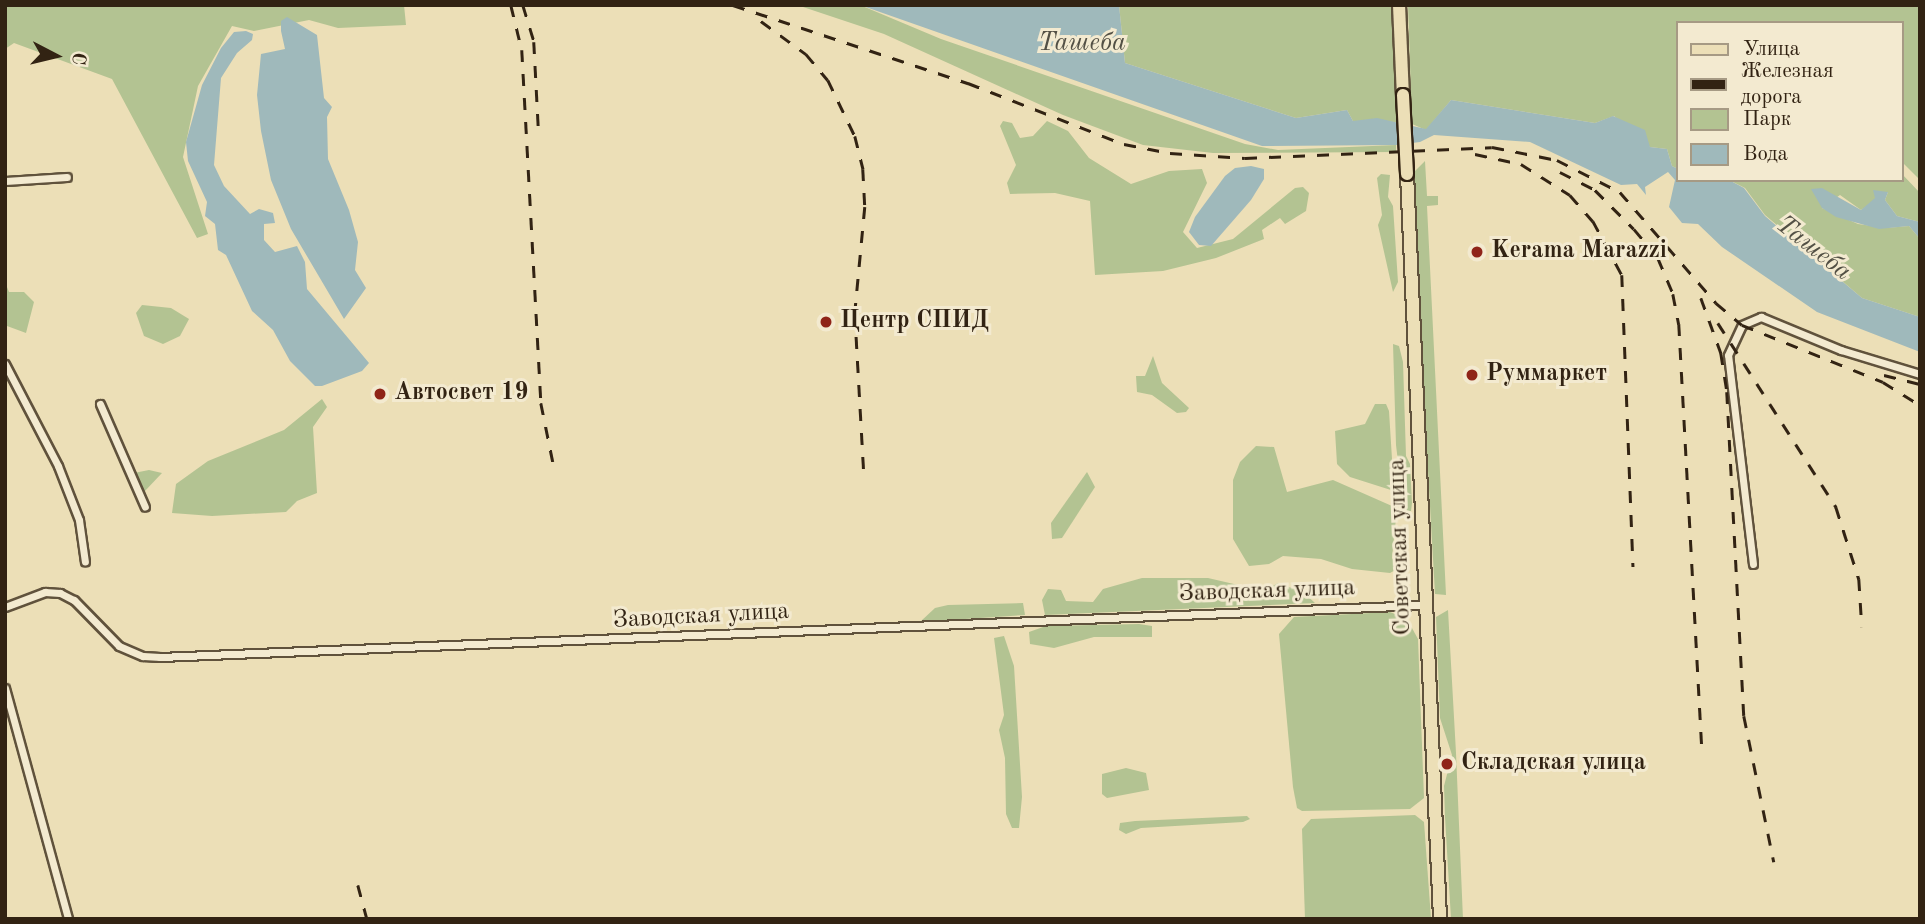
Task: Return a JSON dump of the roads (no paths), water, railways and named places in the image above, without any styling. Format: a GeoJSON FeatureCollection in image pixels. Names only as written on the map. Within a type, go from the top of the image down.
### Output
{"type":"FeatureCollection","features":[{"type":"Feature","properties":{"kind":"main road","name":"Советская улица"},"geometry":{"type":"LineString","coordinates":[[1399,5],[1440,919]]}},
{"type":"Feature","properties":{"kind":"street"},"geometry":{"type":"LineString","coordinates":[[5,181],[67,177]]}},
{"type":"Feature","properties":{"kind":"street"},"geometry":{"type":"LineString","coordinates":[[1753,564],[1728,355],[1742,325],[1761,317],[1841,351],[1920,374]]}},
{"type":"Feature","properties":{"kind":"street"},"geometry":{"type":"LineString","coordinates":[[5,364],[58,466],[79,520],[85,562]]}},
{"type":"Feature","properties":{"kind":"street"},"geometry":{"type":"LineString","coordinates":[[100,404],[145,507]]}},
{"type":"Feature","properties":{"kind":"street","name":"Заводская улица"},"geometry":{"type":"LineString","coordinates":[[5,607],[45,592],[60,593],[74,600],[119,646],[143,656],[160,657],[1424,605]]}},
{"type":"Feature","properties":{"kind":"street"},"geometry":{"type":"LineString","coordinates":[[5,688],[68,919]]}},
{"type":"Feature","properties":{"kind":"water","name":"Ташеба"},"geometry":{"type":"Polygon","coordinates":[[[860,5],[1119,5],[1125,63],[1296,118],[1347,110],[1353,121],[1377,118],[1426,129],[1451,100],[1595,123],[1613,116],[1645,130],[1650,147],[1667,149],[1672,166],[1676,168],[1676,182],[1733,182],[1744,188],[1765,216],[1862,298],[1920,317],[1920,352],[1817,312],[1722,247],[1698,224],[1682,223],[1669,207],[1675,180],[1668,172],[1645,187],[1646,195],[1637,184],[1621,185],[1530,142],[1434,135],[1420,142],[1396,145],[1262,146],[860,5]]]}},
{"type":"Feature","properties":{"kind":"water"},"geometry":{"type":"Polygon","coordinates":[[[287,17],[317,35],[324,98],[332,107],[327,117],[328,159],[349,210],[358,242],[355,270],[366,288],[344,319],[291,229],[271,180],[261,131],[257,95],[261,54],[285,49],[281,21],[287,17]]]}},
{"type":"Feature","properties":{"kind":"water"},"geometry":{"type":"Polygon","coordinates":[[[246,31],[253,34],[252,40],[237,53],[221,78],[214,165],[224,186],[250,214],[259,209],[273,213],[275,223],[264,224],[264,240],[275,252],[297,246],[305,262],[307,289],[369,363],[362,371],[322,386],[315,386],[290,361],[273,330],[252,311],[226,255],[218,250],[215,224],[205,216],[207,202],[188,161],[186,142],[202,85],[221,48],[234,32],[246,31]]]}},
{"type":"Feature","properties":{"kind":"water"},"geometry":{"type":"Polygon","coordinates":[[[1251,166],[1264,169],[1264,179],[1251,200],[1211,246],[1199,245],[1189,232],[1195,217],[1225,176],[1235,168],[1251,166]]]}},
{"type":"Feature","properties":{"kind":"water","name":"Ташеба"},"geometry":{"type":"Polygon","coordinates":[[[1822,188],[1861,210],[1875,198],[1873,190],[1888,192],[1885,200],[1897,216],[1920,222],[1920,239],[1909,226],[1879,229],[1836,217],[1822,208],[1811,189],[1822,188]]]}},
{"type":"Feature","properties":{"kind":"railway"},"geometry":{"type":"LineString","coordinates":[[511,5],[522,50],[541,403],[553,462]]}},
{"type":"Feature","properties":{"kind":"railway"},"geometry":{"type":"LineString","coordinates":[[523,5],[534,42],[539,136]]}},
{"type":"Feature","properties":{"kind":"railway"},"geometry":{"type":"LineString","coordinates":[[733,5],[968,83],[1124,144],[1170,153],[1245,158],[1492,147],[1557,160],[1620,192],[1716,303],[1742,325],[1883,382],[1920,405]]}},
{"type":"Feature","properties":{"kind":"railway"},"geometry":{"type":"LineString","coordinates":[[761,21],[806,54],[828,80],[855,136],[863,169],[865,207],[855,313],[864,474]]}},
{"type":"Feature","properties":{"kind":"railway"},"geometry":{"type":"LineString","coordinates":[[1475,154],[1521,164],[1570,195],[1593,221],[1622,275],[1633,567]]}},
{"type":"Feature","properties":{"kind":"railway"},"geometry":{"type":"LineString","coordinates":[[1560,172],[1595,190],[1634,229],[1658,258],[1673,294],[1679,324],[1702,753]]}},
{"type":"Feature","properties":{"kind":"railway"},"geometry":{"type":"LineString","coordinates":[[1701,298],[1721,353],[1727,392],[1744,716],[1774,862]]}},
{"type":"Feature","properties":{"kind":"railway"},"geometry":{"type":"LineString","coordinates":[[1718,323],[1836,507],[1859,579],[1862,627]]}},
{"type":"Feature","properties":{"kind":"railway"},"geometry":{"type":"LineString","coordinates":[[1884,375],[1920,384]]}},
{"type":"Feature","properties":{"kind":"railway"},"geometry":{"type":"LineString","coordinates":[[358,885],[367,919]]}},
{"type":"Feature","properties":{"kind":"place","name":"Kerama Marazzi"},"geometry":{"type":"Point","coordinates":[1477,252]}},
{"type":"Feature","properties":{"kind":"place","name":"Центр СПИД"},"geometry":{"type":"Point","coordinates":[826,322]}},
{"type":"Feature","properties":{"kind":"place","name":"Руммаркет"},"geometry":{"type":"Point","coordinates":[1472,375]}},
{"type":"Feature","properties":{"kind":"place","name":"Автосвет 19"},"geometry":{"type":"Point","coordinates":[380,394]}},
{"type":"Feature","properties":{"kind":"place","name":"Складская улица"},"geometry":{"type":"Point","coordinates":[1447,764]}}]}
